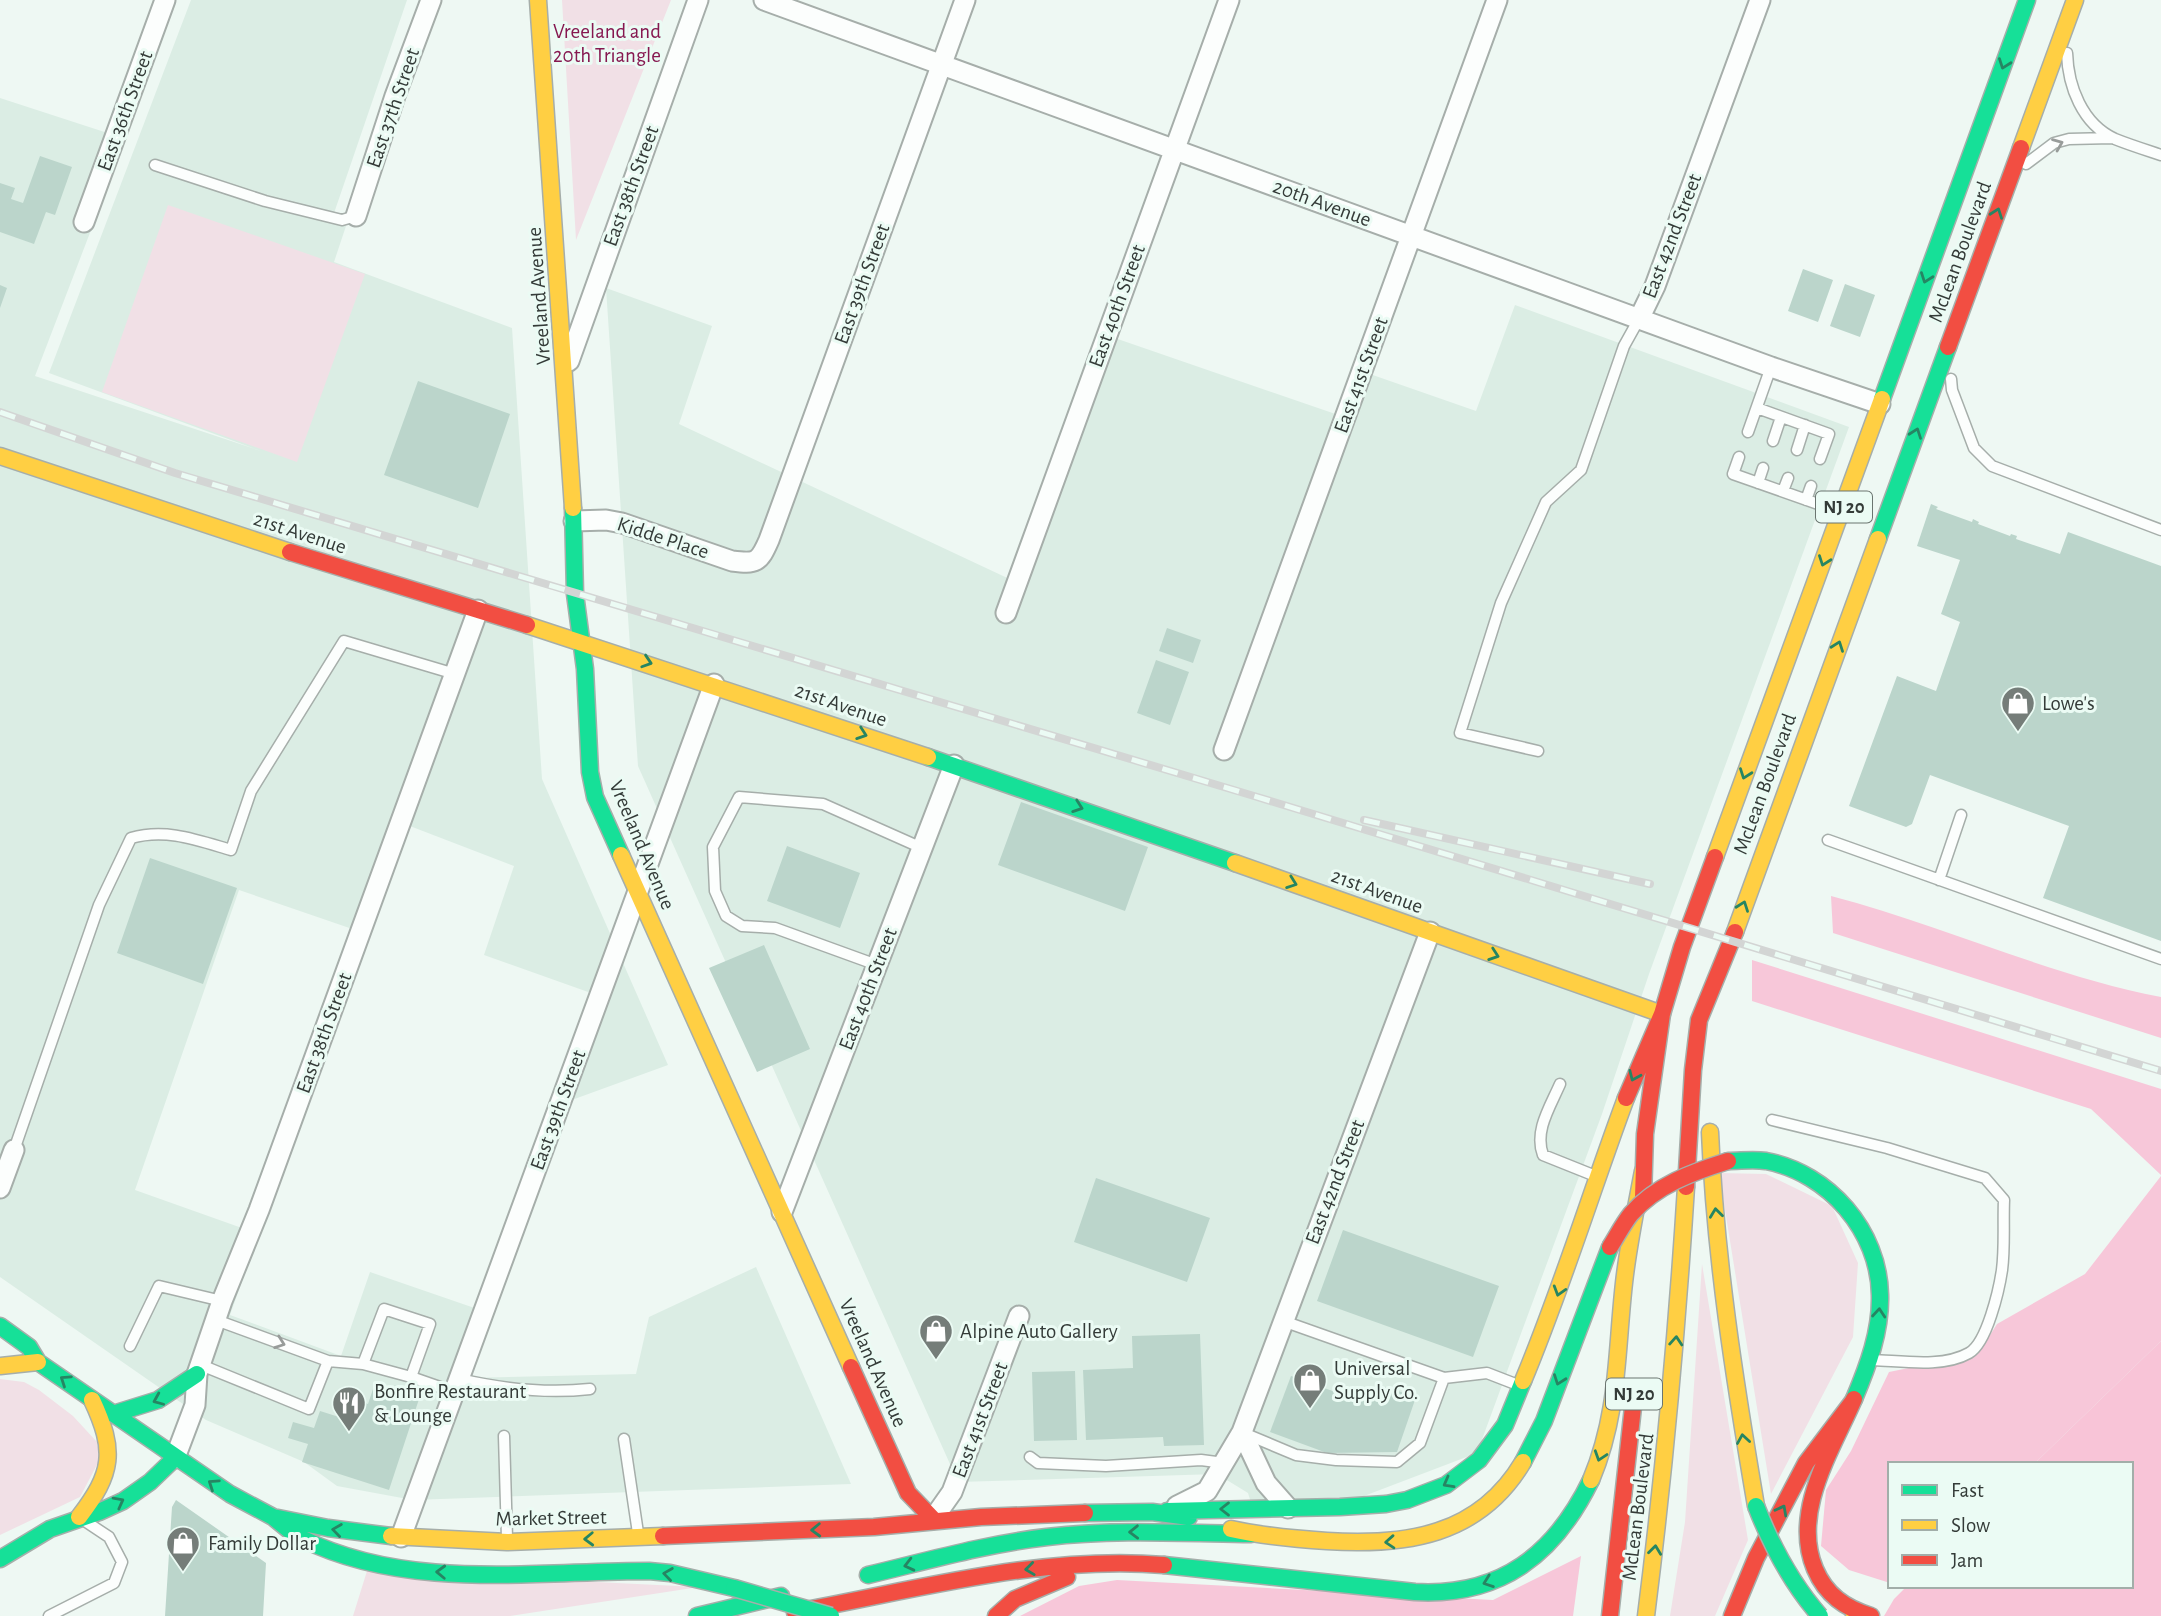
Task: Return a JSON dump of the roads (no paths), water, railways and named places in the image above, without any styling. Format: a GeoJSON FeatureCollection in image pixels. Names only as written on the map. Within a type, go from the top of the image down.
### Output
{"type":"FeatureCollection","features":[{"type":"Feature","properties":{"kind":"main road","name":"Vreeland Avenue"},"geometry":{"type":"LineString","coordinates":[[538,0],[565,372],[574,521],[575,594],[585,669],[590,772],[595,797],[908,1493],[933,1519]]}},
{"type":"Feature","properties":{"kind":"main road","name":"McLean Boulevard"},"geometry":{"type":"LineString","coordinates":[[1643,1259],[1643,1171],[1661,1014],[1682,947],[2027,0]]}},
{"type":"Feature","properties":{"kind":"main road","name":"McLean Boulevard"},"geometry":{"type":"LineString","coordinates":[[1646,1616],[1662,1496],[1674,1370],[1693,1070],[1699,1020],[1721,970],[2075,0]]}},
{"type":"Feature","properties":{"kind":"main road","name":"21st Avenue"},"geometry":{"type":"LineString","coordinates":[[0,456],[339,568],[582,640],[714,684],[1115,820],[1661,1014]]}},
{"type":"Feature","properties":{"kind":"main road"},"geometry":{"type":"LineString","coordinates":[[1709,1070],[1709,1044],[1721,970]]}},
{"type":"Feature","properties":{"kind":"main road","name":"Market Street"},"geometry":{"type":"LineString","coordinates":[[0,1325],[29,1347],[38,1362],[230,1494],[273,1517],[328,1528],[401,1537],[507,1542],[874,1527],[933,1519],[1032,1514],[1386,1504],[1407,1500],[1446,1485],[1465,1473],[1493,1443],[1505,1425],[1553,1310],[1629,1088],[1661,1014]]}},
{"type":"Feature","properties":{"kind":"main road"},"geometry":{"type":"LineString","coordinates":[[1710,1121],[1712,1181],[1738,1402],[1756,1506],[1774,1553],[1799,1594],[1820,1616]]}},
{"type":"Feature","properties":{"kind":"main road"},"geometry":{"type":"LineString","coordinates":[[847,1581],[963,1552],[1048,1537],[1096,1533],[1251,1534],[1353,1543],[1400,1542],[1439,1532],[1479,1511],[1502,1492],[1525,1460],[1539,1431],[1610,1247],[1634,1211],[1661,1188],[1693,1172],[1728,1161],[1765,1161],[1806,1176],[1836,1197],[1859,1223],[1876,1256],[1881,1293],[1878,1325],[1869,1360],[1817,1483],[1809,1515],[1809,1546],[1814,1572],[1829,1596],[1862,1615]]}},
{"type":"Feature","properties":{"kind":"main road"},"geometry":{"type":"LineString","coordinates":[[766,1616],[840,1605],[1010,1572],[1067,1565],[1160,1565],[1406,1591],[1443,1592],[1482,1585],[1517,1571],[1537,1556],[1567,1526],[1583,1499],[1600,1460],[1612,1415],[1626,1265],[1643,1171]]}},
{"type":"Feature","properties":{"kind":"main road"},"geometry":{"type":"LineString","coordinates":[[0,1366],[38,1362]]}},
{"type":"Feature","properties":{"kind":"main road"},"geometry":{"type":"LineString","coordinates":[[113,1414],[151,1404],[175,1393],[199,1369]]}},
{"type":"Feature","properties":{"kind":"main road","name":"McLean Boulevard"},"geometry":{"type":"LineString","coordinates":[[1610,1616],[1630,1450],[1635,1376]]}},
{"type":"Feature","properties":{"kind":"main road"},"geometry":{"type":"LineString","coordinates":[[79,1517],[99,1492],[107,1477],[109,1462],[110,1446],[106,1426],[91,1398]]}},
{"type":"Feature","properties":{"kind":"main road"},"geometry":{"type":"LineString","coordinates":[[1732,1616],[1756,1558],[1806,1463],[1853,1401]]}},
{"type":"Feature","properties":{"kind":"main road"},"geometry":{"type":"LineString","coordinates":[[4,1554],[79,1517],[100,1512],[138,1492],[156,1479],[175,1458]]}},
{"type":"Feature","properties":{"kind":"main road"},"geometry":{"type":"LineString","coordinates":[[1167,1511],[1251,1534]]}},
{"type":"Feature","properties":{"kind":"main road"},"geometry":{"type":"LineString","coordinates":[[273,1517],[313,1545],[345,1557],[386,1566],[431,1572],[670,1573],[831,1616]]}},
{"type":"Feature","properties":{"kind":"main road"},"geometry":{"type":"LineString","coordinates":[[996,1616],[1015,1599],[1047,1583],[1123,1565]]}},
{"type":"Feature","properties":{"kind":"main road"},"geometry":{"type":"LineString","coordinates":[[696,1616],[808,1590]]}},
{"type":"Feature","properties":{"kind":"street","name":"East 36th Street"},"geometry":{"type":"LineString","coordinates":[[84,222],[165,0]]}},
{"type":"Feature","properties":{"kind":"street","name":"East 37th Street"},"geometry":{"type":"LineString","coordinates":[[356,216],[430,0]]}},
{"type":"Feature","properties":{"kind":"street","name":"East 38th Street"},"geometry":{"type":"LineString","coordinates":[[565,372],[698,0]]}},
{"type":"Feature","properties":{"kind":"street","name":"20th Avenue"},"geometry":{"type":"LineString","coordinates":[[764,0],[1771,368],[1881,404]]}},
{"type":"Feature","properties":{"kind":"street","name":"East 39th Street"},"geometry":{"type":"LineString","coordinates":[[751,563],[758,560],[769,540],[965,0]]}},
{"type":"Feature","properties":{"kind":"street","name":"East 40th Street"},"geometry":{"type":"LineString","coordinates":[[1006,613],[1229,0]]}},
{"type":"Feature","properties":{"kind":"street","name":"East 41st Street"},"geometry":{"type":"LineString","coordinates":[[1224,750],[1497,0]]}},
{"type":"Feature","properties":{"kind":"street","name":"East 42nd Street"},"geometry":{"type":"LineString","coordinates":[[1639,319],[1655,286],[1760,0]]}},
{"type":"Feature","properties":{"kind":"street","name":"Kidde Place"},"geometry":{"type":"LineString","coordinates":[[574,521],[606,520],[622,523],[732,561],[751,563]]}},
{"type":"Feature","properties":{"kind":"street","name":"East 38th Street"},"geometry":{"type":"LineString","coordinates":[[175,1458],[195,1405],[199,1369],[219,1310],[259,1210],[478,610]]}},
{"type":"Feature","properties":{"kind":"street","name":"East 39th Street"},"geometry":{"type":"LineString","coordinates":[[401,1537],[714,684]]}},
{"type":"Feature","properties":{"kind":"street","name":"East 40th Street"},"geometry":{"type":"LineString","coordinates":[[782,1212],[954,765]]}},
{"type":"Feature","properties":{"kind":"street","name":"East 42nd Street"},"geometry":{"type":"LineString","coordinates":[[1167,1511],[1207,1491],[1242,1432],[1430,932]]}},
{"type":"Feature","properties":{"kind":"street"},"geometry":{"type":"LineString","coordinates":[[0,1188],[14,1150]]}},
{"type":"Feature","properties":{"kind":"street","name":"East 41st Street"},"geometry":{"type":"LineString","coordinates":[[933,1519],[952,1492],[1019,1316]]}},
{"type":"Feature","properties":{"kind":"street"},"geometry":{"type":"LineString","coordinates":[[1242,1432],[1266,1483],[1288,1508]]}},
{"type":"Feature","properties":{"kind":"lane"},"geometry":{"type":"LineString","coordinates":[[2066,24],[2067,63],[2071,85],[2090,121],[2112,138],[2161,155]]}},
{"type":"Feature","properties":{"kind":"lane"},"geometry":{"type":"LineString","coordinates":[[2011,174],[2054,143],[2069,139],[2112,138]]}},
{"type":"Feature","properties":{"kind":"lane"},"geometry":{"type":"LineString","coordinates":[[155,165],[265,201],[342,220],[356,216]]}},
{"type":"Feature","properties":{"kind":"lane","name":"East 42nd Street"},"geometry":{"type":"LineString","coordinates":[[1538,751],[1460,733],[1501,603],[1546,502],[1581,470],[1624,346],[1639,319]]}},
{"type":"Feature","properties":{"kind":"lane"},"geometry":{"type":"LineString","coordinates":[[1948,346],[1952,390],[1974,448],[1992,466],[2161,530]]}},
{"type":"Feature","properties":{"kind":"lane"},"geometry":{"type":"LineString","coordinates":[[1748,432],[1771,368]]}},
{"type":"Feature","properties":{"kind":"lane"},"geometry":{"type":"LineString","coordinates":[[1757,408],[1829,434],[1820,459]]}},
{"type":"Feature","properties":{"kind":"lane"},"geometry":{"type":"LineString","coordinates":[[1773,440],[1781,417]]}},
{"type":"Feature","properties":{"kind":"lane"},"geometry":{"type":"LineString","coordinates":[[1797,450],[1805,425]]}},
{"type":"Feature","properties":{"kind":"lane"},"geometry":{"type":"LineString","coordinates":[[1739,457],[1733,474],[1842,512]]}},
{"type":"Feature","properties":{"kind":"lane"},"geometry":{"type":"LineString","coordinates":[[1758,483],[1763,468]]}},
{"type":"Feature","properties":{"kind":"lane"},"geometry":{"type":"LineString","coordinates":[[1783,491],[1788,478]]}},
{"type":"Feature","properties":{"kind":"lane"},"geometry":{"type":"LineString","coordinates":[[1806,500],[1811,485]]}},
{"type":"Feature","properties":{"kind":"lane"},"geometry":{"type":"LineString","coordinates":[[14,1150],[99,905],[131,838],[147,833],[174,833],[231,850],[251,791],[344,641],[455,674]]}},
{"type":"Feature","properties":{"kind":"lane"},"geometry":{"type":"LineString","coordinates":[[877,965],[775,928],[742,926],[726,916],[715,891],[713,847],[739,797],[823,804],[922,848]]}},
{"type":"Feature","properties":{"kind":"lane"},"geometry":{"type":"LineString","coordinates":[[1939,880],[1961,815]]}},
{"type":"Feature","properties":{"kind":"lane"},"geometry":{"type":"LineString","coordinates":[[1828,840],[2161,959]]}},
{"type":"Feature","properties":{"kind":"lane"},"geometry":{"type":"LineString","coordinates":[[1560,1084],[1539,1133],[1543,1155],[1597,1176]]}},
{"type":"Feature","properties":{"kind":"lane"},"geometry":{"type":"LineString","coordinates":[[1772,1120],[1887,1148],[1984,1178],[2004,1200],[2002,1270],[1984,1335],[1977,1348],[1967,1354],[1940,1361],[1869,1360]]}},
{"type":"Feature","properties":{"kind":"lane"},"geometry":{"type":"LineString","coordinates":[[130,1346],[159,1286],[219,1310],[328,1361],[363,1364],[411,1377],[457,1385],[526,1392],[590,1389]]}},
{"type":"Feature","properties":{"kind":"lane"},"geometry":{"type":"LineString","coordinates":[[363,1364],[384,1309],[430,1325],[411,1377]]}},
{"type":"Feature","properties":{"kind":"lane"},"geometry":{"type":"LineString","coordinates":[[1283,1321],[1444,1378],[1488,1373],[1521,1387]]}},
{"type":"Feature","properties":{"kind":"lane"},"geometry":{"type":"LineString","coordinates":[[199,1369],[309,1409],[328,1361]]}},
{"type":"Feature","properties":{"kind":"lane"},"geometry":{"type":"LineString","coordinates":[[1242,1432],[1296,1455],[1336,1460],[1397,1461],[1420,1444],[1444,1378]]}},
{"type":"Feature","properties":{"kind":"lane"},"geometry":{"type":"LineString","coordinates":[[505,1437],[507,1542]]}},
{"type":"Feature","properties":{"kind":"lane"},"geometry":{"type":"LineString","coordinates":[[624,1439],[639,1537]]}},
{"type":"Feature","properties":{"kind":"lane"},"geometry":{"type":"LineString","coordinates":[[1030,1457],[1038,1463],[1106,1466],[1201,1460],[1224,1463]]}},
{"type":"Feature","properties":{"kind":"lane"},"geometry":{"type":"LineString","coordinates":[[49,1616],[114,1583],[122,1562],[109,1537],[79,1517]]}},
{"type":"Feature","properties":{"kind":"railway"},"geometry":{"type":"LineString","coordinates":[[0,412],[175,473],[2161,1071]]}},
{"type":"Feature","properties":{"kind":"railway"},"geometry":{"type":"LineString","coordinates":[[1364,820],[1650,884]]}},
{"type":"Feature","properties":{"kind":"place","name":"Lowe's"},"geometry":{"type":"Point","coordinates":[2018,733]}},
{"type":"Feature","properties":{"kind":"place","name":"Alpine Auto Gallery"},"geometry":{"type":"Point","coordinates":[936,1361]}},
{"type":"Feature","properties":{"kind":"place","name":"Universal Supply Co."},"geometry":{"type":"Point","coordinates":[1310,1410]}},
{"type":"Feature","properties":{"kind":"place","name":"Bonfire Restaurant & Lounge"},"geometry":{"type":"Point","coordinates":[349,1433]}},
{"type":"Feature","properties":{"kind":"place","name":"Family Dollar"},"geometry":{"type":"Point","coordinates":[183,1573]}},
{"type":"Feature","properties":{"kind":"park label","name":"Vreeland and 20th Triangle"},"geometry":{"type":"Point","coordinates":[607,43]}}]}
